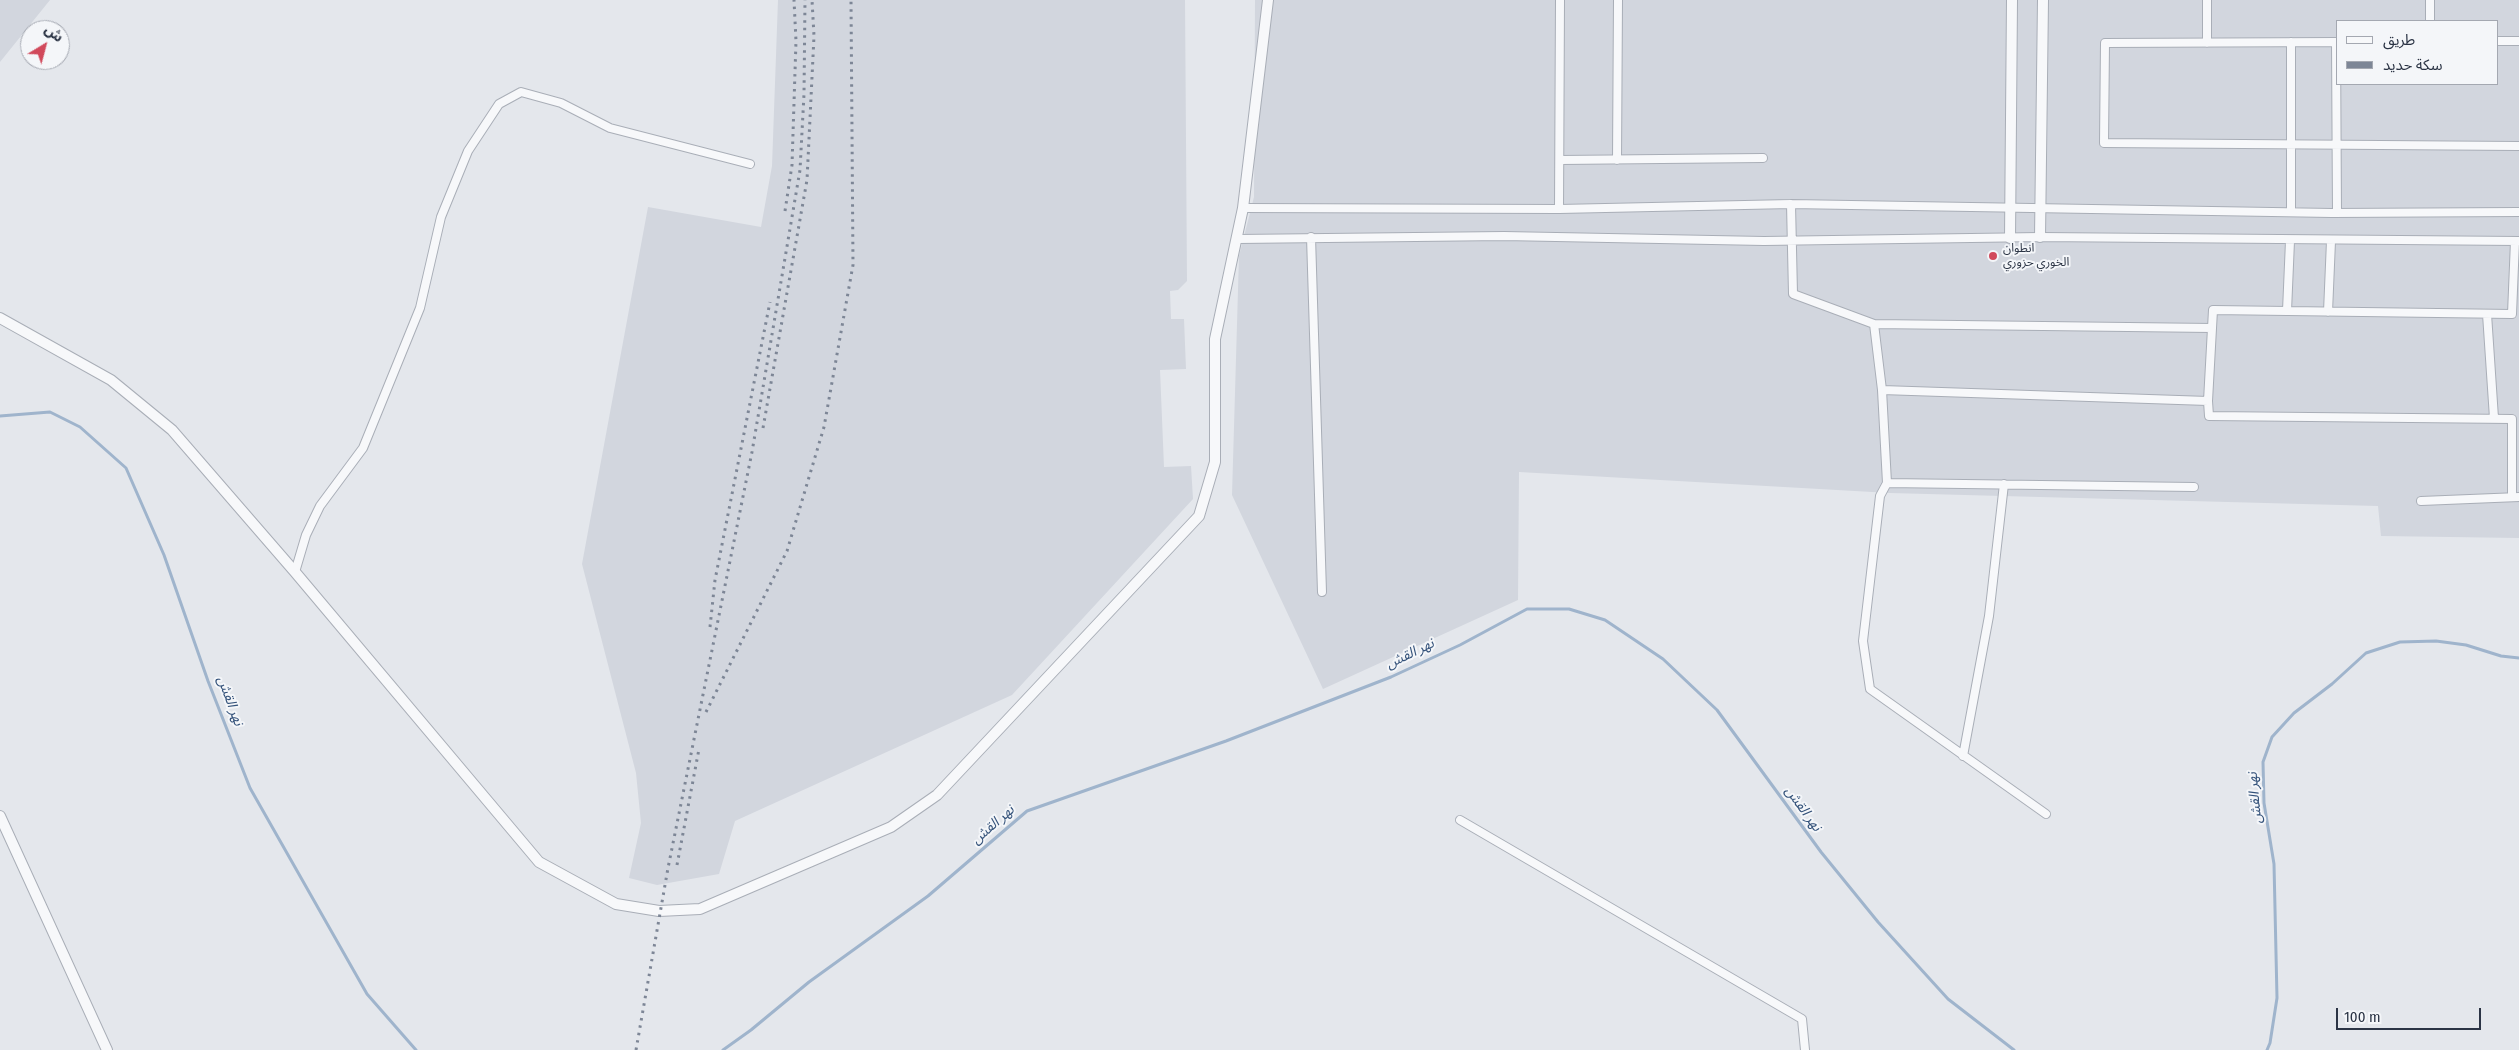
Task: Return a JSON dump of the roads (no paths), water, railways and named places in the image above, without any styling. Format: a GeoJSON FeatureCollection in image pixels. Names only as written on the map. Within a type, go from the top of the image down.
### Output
{"type":"FeatureCollection","features":[{"type":"Feature","properties":{"kind":"street"},"geometry":{"type":"LineString","coordinates":[[0,318],[111,380],[172,430],[296,572],[539,862],[616,904],[659,911],[700,909],[891,827],[937,795],[1199,516],[1214,462],[1215,339],[1238,240],[1268,0]]}},
{"type":"Feature","properties":{"kind":"street"},"geometry":{"type":"LineString","coordinates":[[1559,209],[1560,0]]}},
{"type":"Feature","properties":{"kind":"street"},"geometry":{"type":"LineString","coordinates":[[1617,160],[1618,0]]}},
{"type":"Feature","properties":{"kind":"street"},"geometry":{"type":"LineString","coordinates":[[2010,238],[2012,0]]}},
{"type":"Feature","properties":{"kind":"street"},"geometry":{"type":"LineString","coordinates":[[2040,237],[2042,0]]}},
{"type":"Feature","properties":{"kind":"street"},"geometry":{"type":"LineString","coordinates":[[2207,0],[2207,43]]}},
{"type":"Feature","properties":{"kind":"street"},"geometry":{"type":"LineString","coordinates":[[2430,0],[2430,20]]}},
{"type":"Feature","properties":{"kind":"street"},"geometry":{"type":"LineString","coordinates":[[2499,41],[2519,41]]}},
{"type":"Feature","properties":{"kind":"street"},"geometry":{"type":"LineString","coordinates":[[2291,42],[2291,212]]}},
{"type":"Feature","properties":{"kind":"street"},"geometry":{"type":"LineString","coordinates":[[2336,42],[2105,43],[2104,143],[2519,146]]}},
{"type":"Feature","properties":{"kind":"street"},"geometry":{"type":"LineString","coordinates":[[2337,85],[2337,213]]}},
{"type":"Feature","properties":{"kind":"street"},"geometry":{"type":"LineString","coordinates":[[296,572],[306,535],[320,506],[363,448],[420,308],[441,217],[468,151],[500,104],[521,92],[561,104],[610,128],[750,164]]}},
{"type":"Feature","properties":{"kind":"street"},"geometry":{"type":"LineString","coordinates":[[1560,160],[1762,158]]}},
{"type":"Feature","properties":{"kind":"street"},"geometry":{"type":"LineString","coordinates":[[1243,208],[1559,209],[1791,204],[2337,213],[2519,212]]}},
{"type":"Feature","properties":{"kind":"street"},"geometry":{"type":"LineString","coordinates":[[1791,204],[1793,294],[1874,324],[2212,328]]}},
{"type":"Feature","properties":{"kind":"street"},"geometry":{"type":"LineString","coordinates":[[1238,240],[1311,237],[1504,236],[1792,241],[2040,237],[2290,241],[2517,241],[2512,314],[2213,310],[2208,416],[2512,419],[2515,497],[2421,501]]}},
{"type":"Feature","properties":{"kind":"street"},"geometry":{"type":"LineString","coordinates":[[1311,237],[1322,592]]}},
{"type":"Feature","properties":{"kind":"street"},"geometry":{"type":"LineString","coordinates":[[2328,312],[2331,240]]}},
{"type":"Feature","properties":{"kind":"street"},"geometry":{"type":"LineString","coordinates":[[2288,311],[2290,241]]}},
{"type":"Feature","properties":{"kind":"street"},"geometry":{"type":"LineString","coordinates":[[2487,314],[2494,418]]}},
{"type":"Feature","properties":{"kind":"street"},"geometry":{"type":"LineString","coordinates":[[1874,324],[1882,390],[1887,483],[1880,496],[1863,641],[1870,689],[2046,814]]}},
{"type":"Feature","properties":{"kind":"street"},"geometry":{"type":"LineString","coordinates":[[1882,390],[2208,401]]}},
{"type":"Feature","properties":{"kind":"street"},"geometry":{"type":"LineString","coordinates":[[1887,483],[2194,486]]}},
{"type":"Feature","properties":{"kind":"street"},"geometry":{"type":"LineString","coordinates":[[1963,756],[1989,616],[2004,484]]}},
{"type":"Feature","properties":{"kind":"street"},"geometry":{"type":"LineString","coordinates":[[0,816],[107,1050]]}},
{"type":"Feature","properties":{"kind":"street"},"geometry":{"type":"LineString","coordinates":[[1460,820],[1802,1019],[1805,1050]]}},
{"type":"Feature","properties":{"kind":"waterway","name":"نهر القش"},"geometry":{"type":"LineString","coordinates":[[0,416],[50,412],[80,427],[126,468],[164,555],[208,681],[250,788],[367,994],[416,1050]]}},
{"type":"Feature","properties":{"kind":"waterway","name":"نهر القش"},"geometry":{"type":"LineString","coordinates":[[723,1050],[751,1030],[809,982],[928,896],[1027,811],[1226,741],[1391,677],[1460,645],[1527,609],[1569,609],[1605,620],[1663,659],[1717,710],[1821,852],[1878,922],[1948,999],[2014,1050]]}},
{"type":"Feature","properties":{"kind":"waterway","name":"نهر القش"},"geometry":{"type":"LineString","coordinates":[[2267,1050],[2270,1043],[2277,998],[2274,864],[2264,803],[2263,762],[2272,737],[2294,713],[2332,684],[2366,653],[2400,642],[2436,641],[2466,645],[2501,656],[2519,658]]}},
{"type":"Feature","properties":{"kind":"railway"},"geometry":{"type":"LineString","coordinates":[[785,211],[792,165],[796,41],[794,0]]}},
{"type":"Feature","properties":{"kind":"railway"},"geometry":{"type":"LineString","coordinates":[[636,1050],[668,868],[752,452],[800,170],[804,94],[805,0]]}},
{"type":"Feature","properties":{"kind":"railway"},"geometry":{"type":"LineString","coordinates":[[763,428],[807,180],[814,36],[812,0]]}},
{"type":"Feature","properties":{"kind":"railway"},"geometry":{"type":"LineString","coordinates":[[706,712],[787,551],[824,427],[853,265],[851,0]]}},
{"type":"Feature","properties":{"kind":"railway"},"geometry":{"type":"LineString","coordinates":[[710,627],[715,580],[770,302]]}},
{"type":"Feature","properties":{"kind":"railway"},"geometry":{"type":"LineString","coordinates":[[677,865],[699,749]]}},
{"type":"Feature","properties":{"kind":"place","name":"انطوان الخوري حزوري"},"geometry":{"type":"Point","coordinates":[1993,256]}}]}
